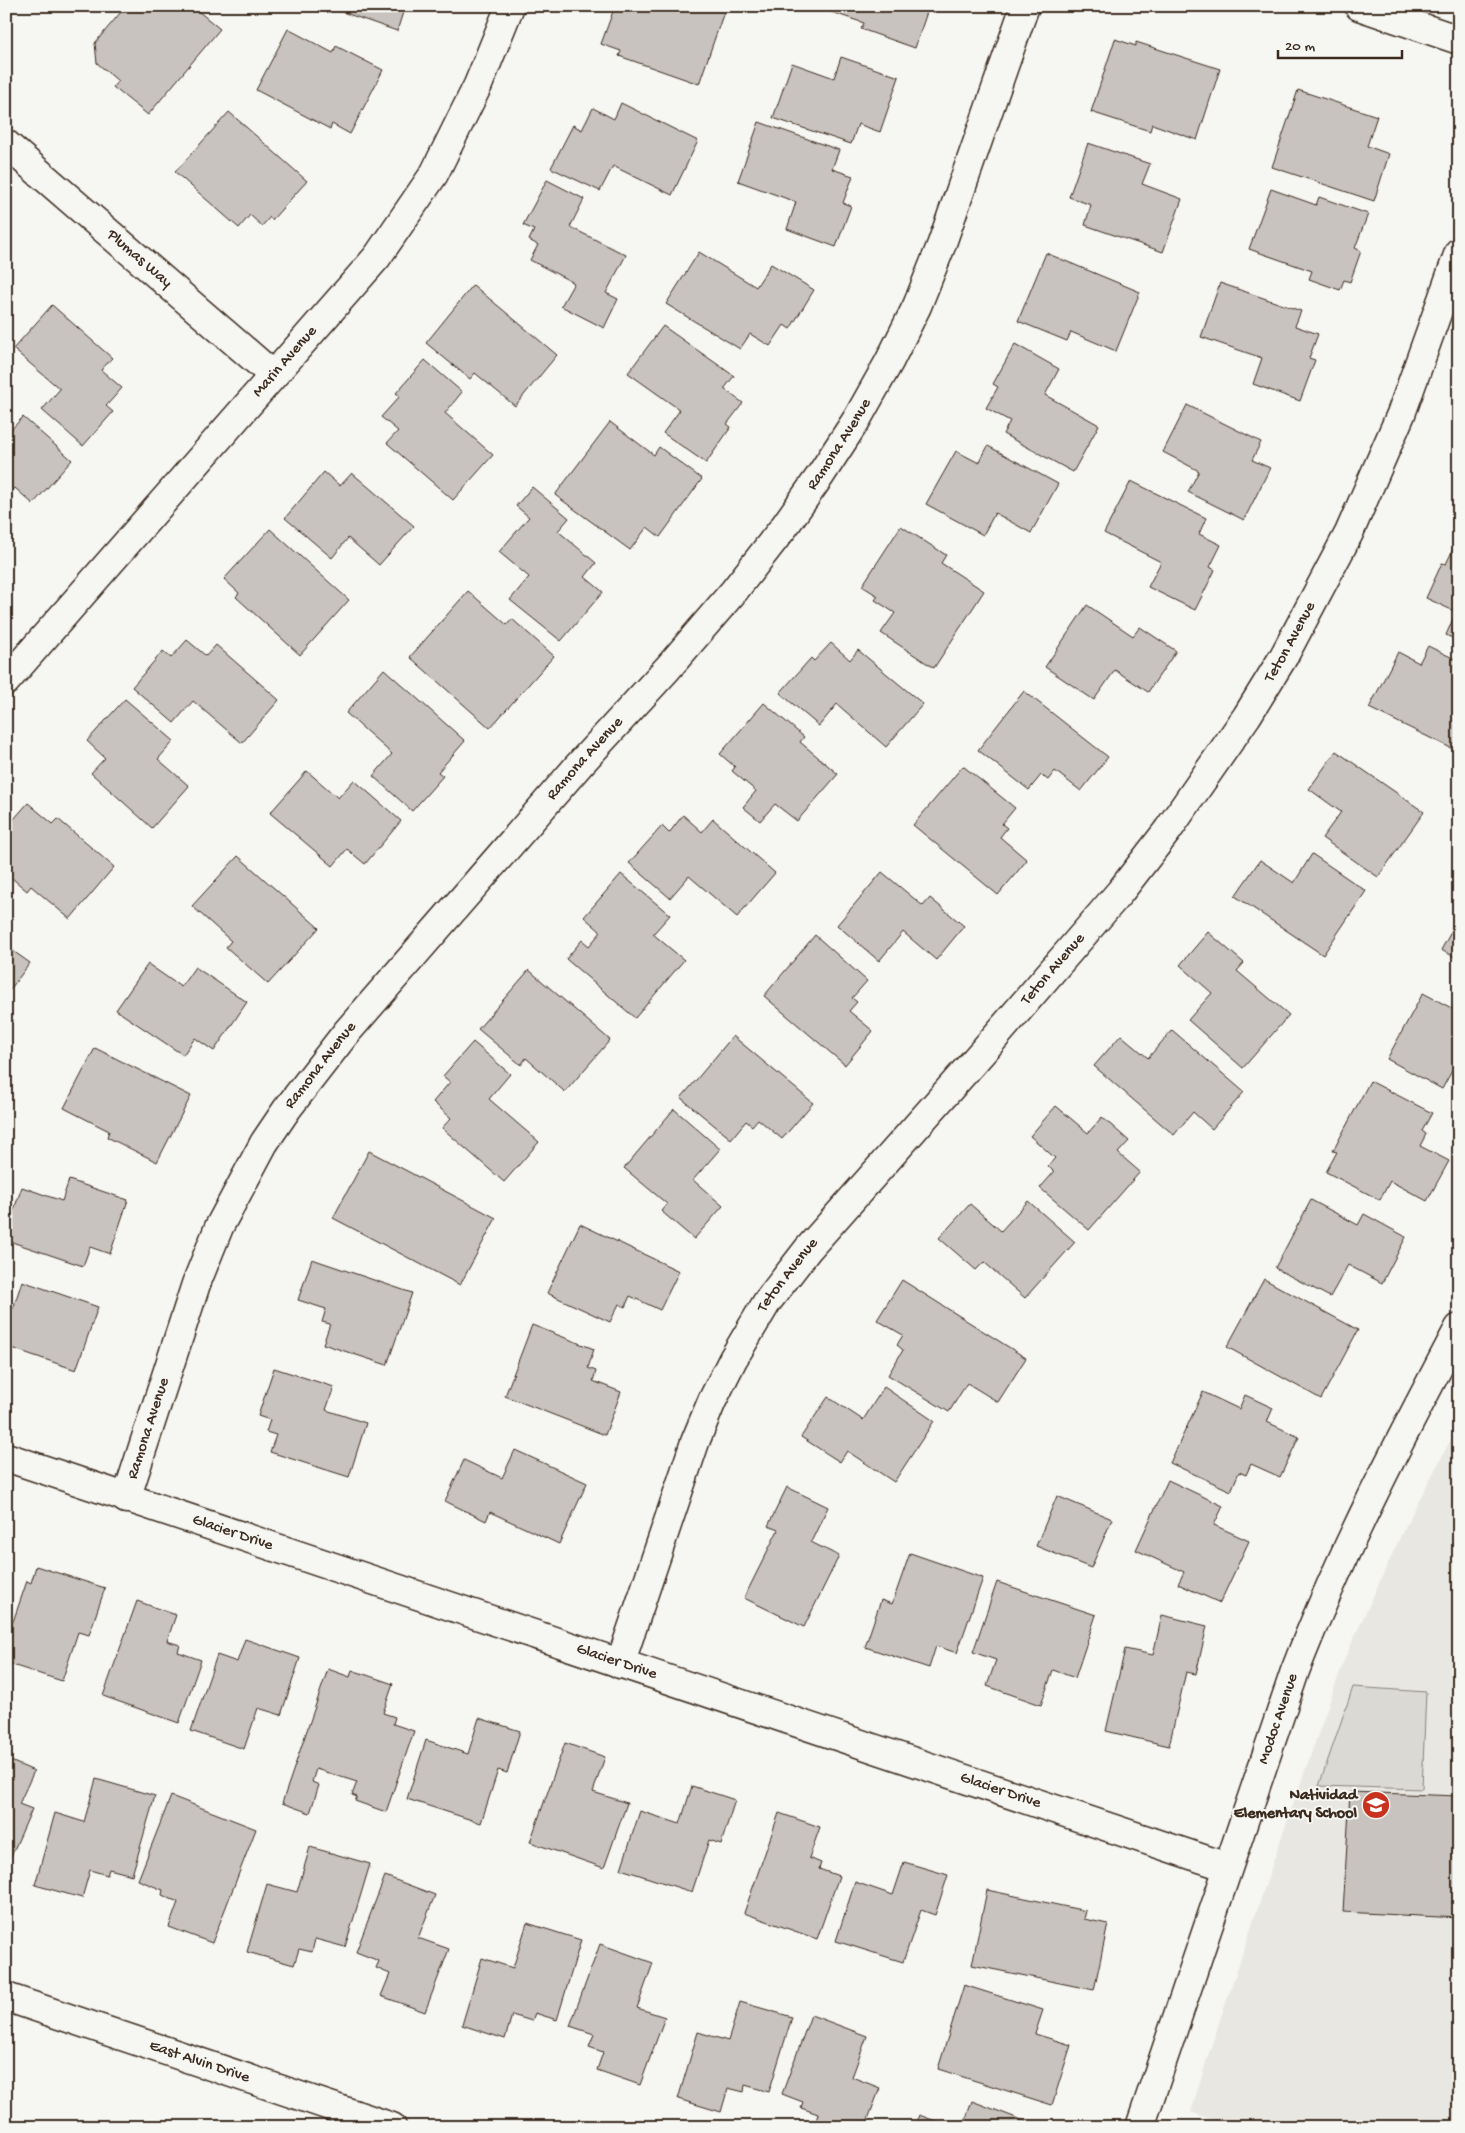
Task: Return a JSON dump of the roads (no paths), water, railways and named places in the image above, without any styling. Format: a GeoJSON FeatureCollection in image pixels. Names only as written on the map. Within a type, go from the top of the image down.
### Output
{"type":"FeatureCollection","features":[{"type":"Feature","properties":{"kind":"street","name":"Marin Avenue"},"geometry":{"type":"LineString","coordinates":[[6,681],[377,257],[434,174],[478,85],[510,6]]}},
{"type":"Feature","properties":{"kind":"street","name":"Ramona Avenue"},"geometry":{"type":"LineString","coordinates":[[126,1498],[196,1284],[218,1227],[264,1143],[286,1109],[346,1034],[734,591],[810,491],[856,419],[909,322],[941,246],[1026,6]]}},
{"type":"Feature","properties":{"kind":"street"},"geometry":{"type":"LineString","coordinates":[[1359,6],[1459,40]]}},
{"type":"Feature","properties":{"kind":"street","name":"Plumas Way"},"geometry":{"type":"LineString","coordinates":[[6,144],[225,336],[273,375]]}},
{"type":"Feature","properties":{"kind":"street","name":"Teton Avenue"},"geometry":{"type":"LineString","coordinates":[[620,1664],[695,1442],[712,1401],[733,1359],[767,1302],[808,1249],[971,1065],[1120,892],[1168,830],[1247,716],[1284,656],[1349,533],[1401,414],[1459,252]]}},
{"type":"Feature","properties":{"kind":"street","name":"Modoc Avenue"},"geometry":{"type":"LineString","coordinates":[[1140,2127],[1227,1867],[1295,1671],[1317,1615],[1340,1562],[1388,1463],[1459,1328]]}},
{"type":"Feature","properties":{"kind":"street","name":"Glacier Drive"},"geometry":{"type":"LineString","coordinates":[[6,1457],[1227,1867]]}},
{"type":"Feature","properties":{"kind":"street","name":"East Alvin Drive"},"geometry":{"type":"LineString","coordinates":[[6,1997],[392,2127]]}},
{"type":"Feature","properties":{"kind":"place","name":"Natividad Elementary School"},"geometry":{"type":"Point","coordinates":[1376,1805]}}]}
